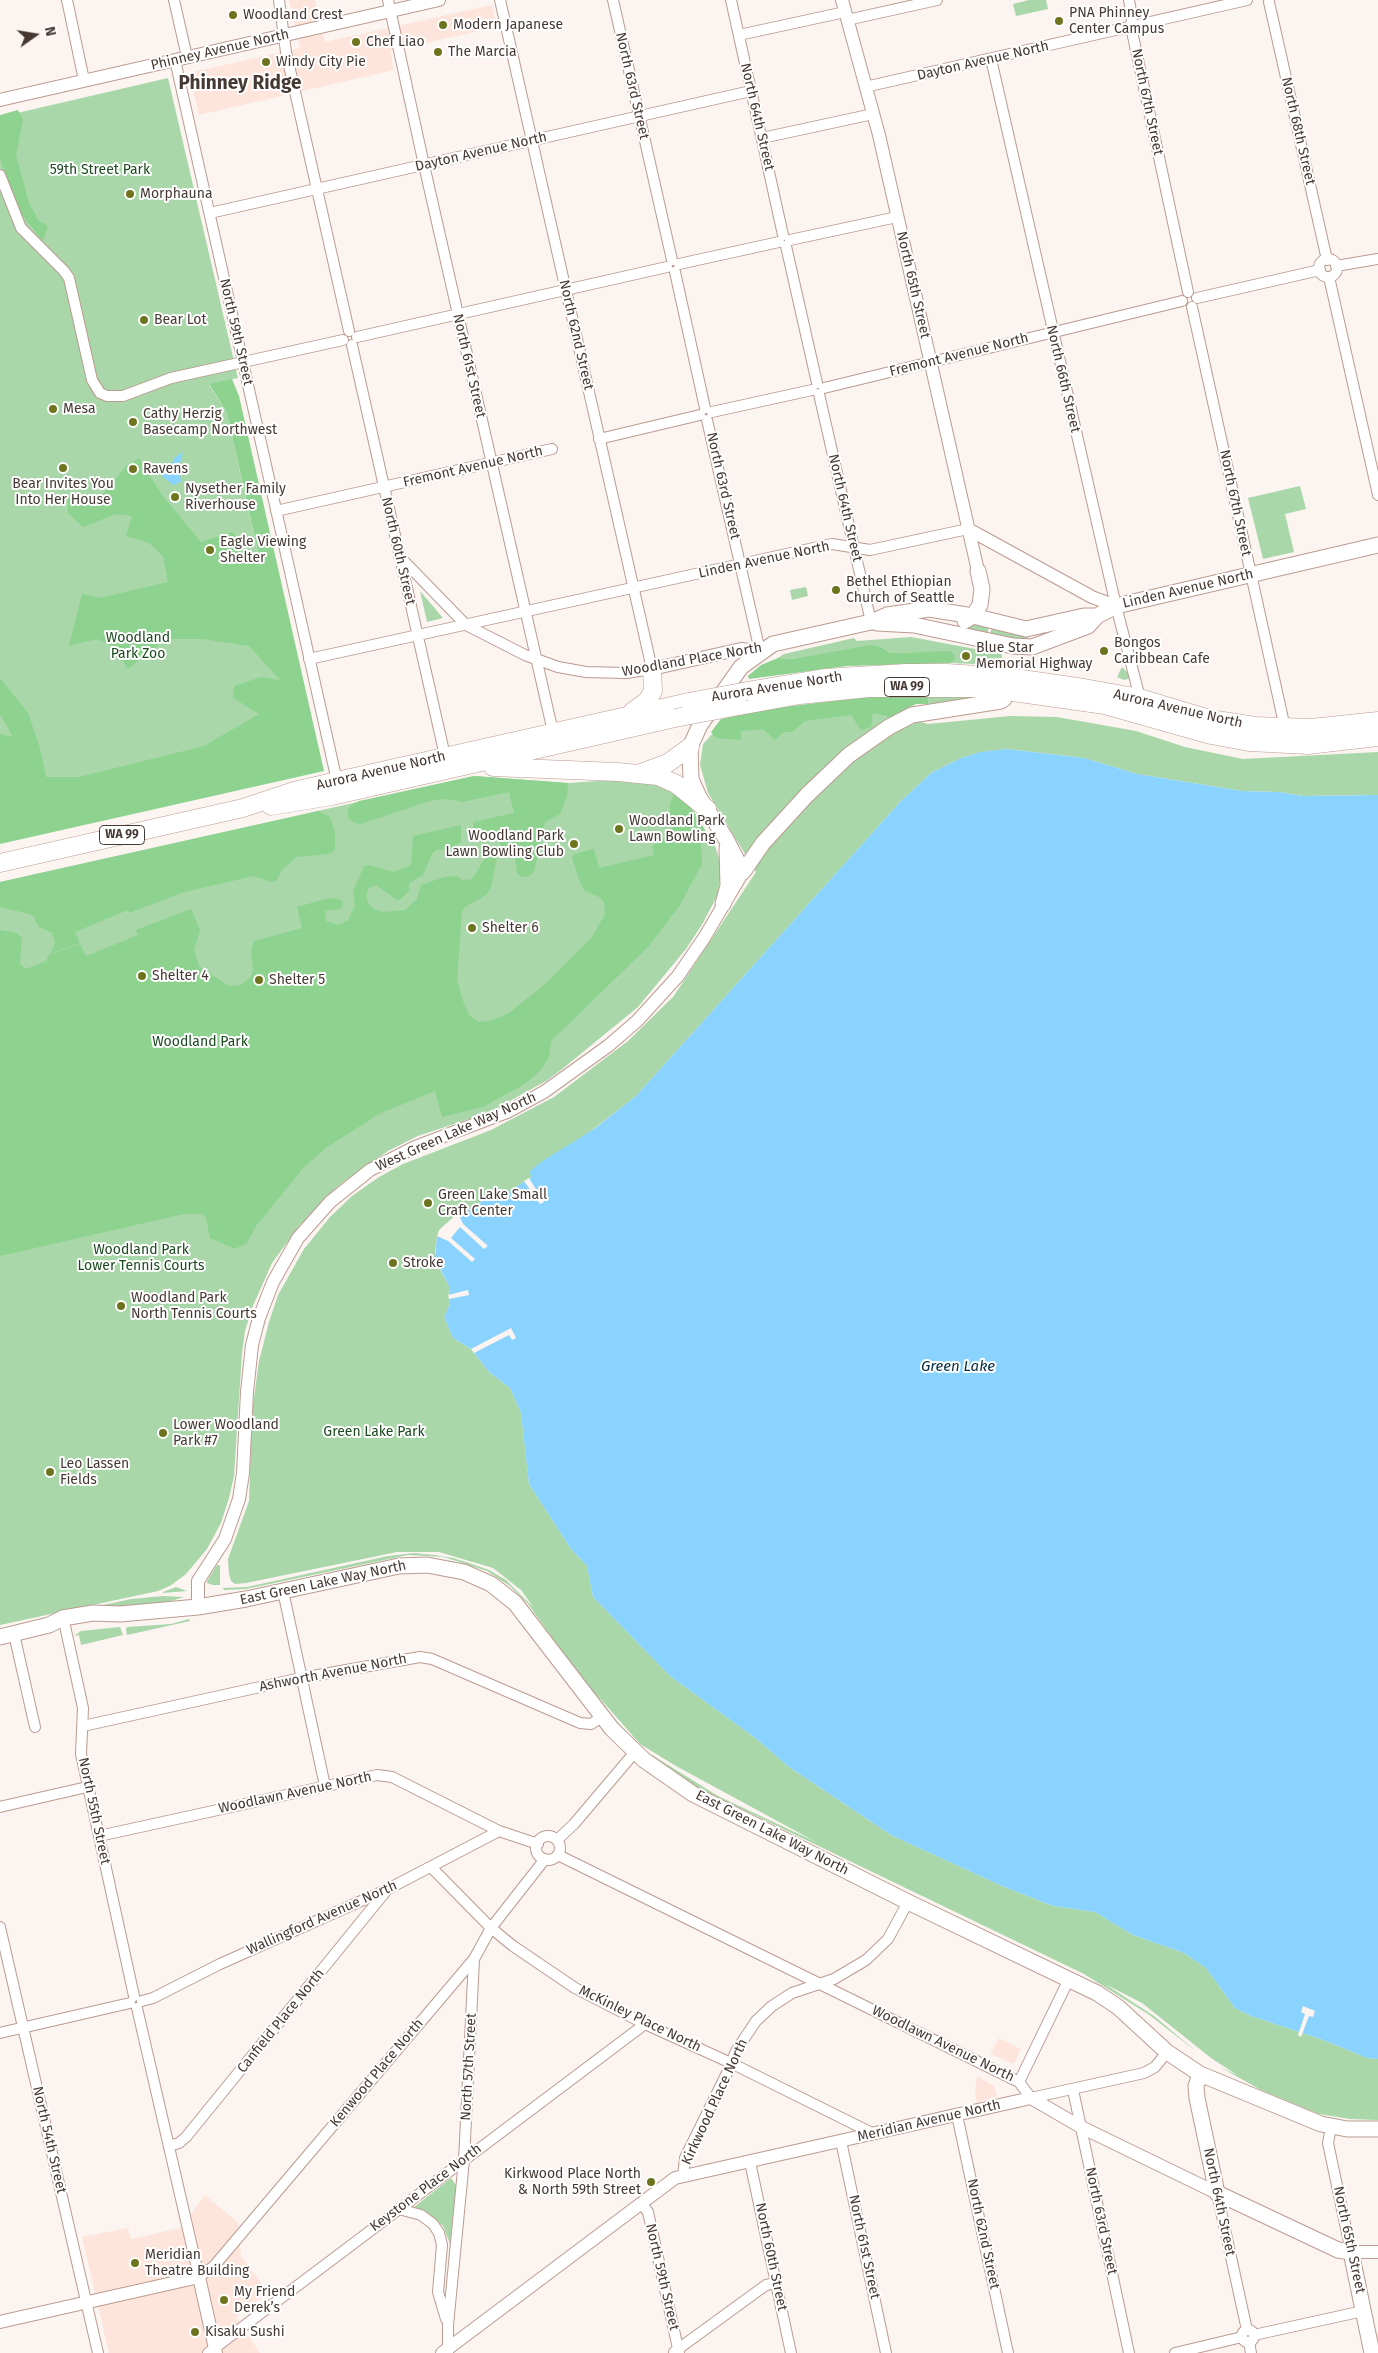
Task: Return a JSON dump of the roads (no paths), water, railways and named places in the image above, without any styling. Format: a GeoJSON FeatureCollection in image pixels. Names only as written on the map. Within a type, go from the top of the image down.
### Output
{"type":"FeatureCollection","features":[{"type":"Feature","properties":{"kind":"highway"},"geometry":{"type":"LineString","coordinates":[[628,714],[648,701],[654,691],[652,669]]}},
{"type":"Feature","properties":{"kind":"highway","name":"Aurora Avenue North"},"geometry":{"type":"LineString","coordinates":[[244,808],[294,804],[676,718],[743,698],[824,678],[906,673],[947,673],[1027,680],[1140,698],[1225,722],[1286,728],[1324,727],[1378,721]]}},
{"type":"Feature","properties":{"kind":"highway","name":"Aurora Avenue North"},"geometry":{"type":"LineString","coordinates":[[0,863],[244,808],[294,791],[628,714],[689,702],[800,695],[869,688],[938,687],[1006,691],[1105,705],[1211,735],[1250,742],[1308,745],[1378,737]]}},
{"type":"Feature","properties":{"kind":"highway"},"geometry":{"type":"LineString","coordinates":[[640,773],[668,763],[690,747]]}},
{"type":"Feature","properties":{"kind":"highway"},"geometry":{"type":"LineString","coordinates":[[462,766],[640,773],[671,780],[707,809]]}},
{"type":"Feature","properties":{"kind":"main road","name":"Linden Avenue North"},"geometry":{"type":"LineString","coordinates":[[1116,606],[1378,545]]}},
{"type":"Feature","properties":{"kind":"main road"},"geometry":{"type":"LineString","coordinates":[[929,609],[970,610],[975,606],[977,599],[978,571]]}},
{"type":"Feature","properties":{"kind":"main road"},"geometry":{"type":"LineString","coordinates":[[914,625],[957,624],[973,616],[980,605],[982,597],[978,571]]}},
{"type":"Feature","properties":{"kind":"main road","name":"Woodland Place North"},"geometry":{"type":"LineString","coordinates":[[871,622],[914,625],[1021,647],[1040,645],[1088,626],[1097,616],[1116,606]]}},
{"type":"Feature","properties":{"kind":"main road","name":"Woodland Place North"},"geometry":{"type":"LineString","coordinates":[[760,651],[773,644],[871,622],[887,615],[929,609],[973,616],[1013,627],[1033,628],[1084,616],[1097,616]]}},
{"type":"Feature","properties":{"kind":"main road"},"geometry":{"type":"LineString","coordinates":[[1033,628],[1040,645]]}},
{"type":"Feature","properties":{"kind":"main road"},"geometry":{"type":"LineString","coordinates":[[743,872],[691,779],[690,747],[700,725],[741,667],[760,651]]}},
{"type":"Feature","properties":{"kind":"main road","name":"West Green Lake Way North"},"geometry":{"type":"LineString","coordinates":[[743,872],[763,843],[807,795],[848,755],[889,727],[912,715],[1001,701],[1004,699],[1006,691]]}},
{"type":"Feature","properties":{"kind":"main road"},"geometry":{"type":"LineString","coordinates":[[723,904],[729,873],[726,839]]}},
{"type":"Feature","properties":{"kind":"main road","name":"East Green Lake Way North"},"geometry":{"type":"LineString","coordinates":[[118,1613],[198,1607],[408,1565],[446,1567],[473,1575],[499,1590],[515,1603],[602,1717],[635,1752],[661,1773],[693,1794],[908,1902],[1069,1979],[1118,2007],[1167,2052],[1200,2074],[1311,2121],[1331,2127],[1378,2129]]}},
{"type":"Feature","properties":{"kind":"main road"},"geometry":{"type":"LineString","coordinates":[[7,1635],[50,1625],[63,1618],[93,1613],[118,1613]]}},
{"type":"Feature","properties":{"kind":"main road"},"geometry":{"type":"LineString","coordinates":[[50,1625],[65,1626],[94,1621],[118,1613]]}},
{"type":"Feature","properties":{"kind":"main road","name":"North 64th Street"},"geometry":{"type":"LineString","coordinates":[[1200,2074],[1196,2086],[1197,2098],[1217,2193]]}},
{"type":"Feature","properties":{"kind":"main road","name":"Woodlawn Avenue North"},"geometry":{"type":"LineString","coordinates":[[1217,2193],[1338,2250],[1351,2252]]}},
{"type":"Feature","properties":{"kind":"main road","name":"North 65th Street"},"geometry":{"type":"LineString","coordinates":[[1351,2252],[1372,2353]]}},
{"type":"Feature","properties":{"kind":"street"},"geometry":{"type":"LineString","coordinates":[[67,0],[84,80]]}},
{"type":"Feature","properties":{"kind":"street","name":"North 59th Street"},"geometry":{"type":"LineString","coordinates":[[174,0],[181,58],[210,213],[337,781]]}},
{"type":"Feature","properties":{"kind":"street","name":"North 60th Street"},"geometry":{"type":"LineString","coordinates":[[280,0],[286,52],[445,756]]}},
{"type":"Feature","properties":{"kind":"street","name":"Phinney Avenue North"},"geometry":{"type":"LineString","coordinates":[[0,100],[285,35],[389,6],[439,0]]}},
{"type":"Feature","properties":{"kind":"street","name":"North 62nd Street"},"geometry":{"type":"LineString","coordinates":[[500,0],[652,669]]}},
{"type":"Feature","properties":{"kind":"street","name":"North 63rd Street"},"geometry":{"type":"LineString","coordinates":[[613,0],[760,651]]}},
{"type":"Feature","properties":{"kind":"street","name":"North 64th Street"},"geometry":{"type":"LineString","coordinates":[[731,0],[871,622]]}},
{"type":"Feature","properties":{"kind":"street"},"geometry":{"type":"LineString","coordinates":[[739,35],[845,11],[937,0]]}},
{"type":"Feature","properties":{"kind":"street","name":"North 67th Street"},"geometry":{"type":"LineString","coordinates":[[1128,0],[1132,17],[1131,27],[1193,295]]}},
{"type":"Feature","properties":{"kind":"street","name":"Dayton Avenue North"},"geometry":{"type":"LineString","coordinates":[[865,87],[1247,0]]}},
{"type":"Feature","properties":{"kind":"street","name":"North 68th Street"},"geometry":{"type":"LineString","coordinates":[[1268,1],[1327,260]]}},
{"type":"Feature","properties":{"kind":"street","name":"North 61st Street"},"geometry":{"type":"LineString","coordinates":[[389,6],[553,732]]}},
{"type":"Feature","properties":{"kind":"street","name":"North 65th Street"},"geometry":{"type":"LineString","coordinates":[[845,11],[873,114],[978,571]]}},
{"type":"Feature","properties":{"kind":"street","name":"North 66th Street"},"geometry":{"type":"LineString","coordinates":[[991,59],[1116,606],[1140,698]]}},
{"type":"Feature","properties":{"kind":"street","name":"Dayton Avenue North"},"geometry":{"type":"LineString","coordinates":[[210,213],[752,91]]}},
{"type":"Feature","properties":{"kind":"street"},"geometry":{"type":"LineString","coordinates":[[762,138],[873,114]]}},
{"type":"Feature","properties":{"kind":"street"},"geometry":{"type":"LineString","coordinates":[[0,175],[21,228],[69,278],[92,380],[100,393],[115,397],[123,396],[171,378],[458,315],[673,265],[897,217]]}},
{"type":"Feature","properties":{"kind":"street"},"geometry":{"type":"LineString","coordinates":[[1336,266],[1378,259]]}},
{"type":"Feature","properties":{"kind":"street"},"geometry":{"type":"LineString","coordinates":[[1327,260],[1333,261],[1336,266],[1335,274],[1330,277],[1322,275],[1320,264],[1327,260]]}},
{"type":"Feature","properties":{"kind":"street"},"geometry":{"type":"LineString","coordinates":[[1193,295],[1196,304],[1192,307],[1186,307],[1182,301],[1183,296],[1320,270]]}},
{"type":"Feature","properties":{"kind":"street"},"geometry":{"type":"LineString","coordinates":[[1330,277],[1378,495]]}},
{"type":"Feature","properties":{"kind":"street","name":"Fremont Avenue North"},"geometry":{"type":"LineString","coordinates":[[599,439],[818,389],[1182,301]]}},
{"type":"Feature","properties":{"kind":"street","name":"North 67th Street"},"geometry":{"type":"LineString","coordinates":[[1192,307],[1250,575],[1286,728]]}},
{"type":"Feature","properties":{"kind":"street","name":"Fremont Avenue North"},"geometry":{"type":"LineString","coordinates":[[276,511],[552,449]]}},
{"type":"Feature","properties":{"kind":"street","name":"Linden Avenue North"},"geometry":{"type":"LineString","coordinates":[[309,659],[832,544],[870,550],[968,528],[1092,598],[1116,606]]}},
{"type":"Feature","properties":{"kind":"street","name":"Woodland Place North"},"geometry":{"type":"LineString","coordinates":[[399,556],[466,625],[536,660],[558,667],[586,672],[626,673],[741,649],[760,651]]}},
{"type":"Feature","properties":{"kind":"street","name":"West Green Lake Way North"},"geometry":{"type":"LineString","coordinates":[[198,1607],[198,1580],[225,1539],[239,1500],[243,1473],[247,1392],[252,1345],[259,1318],[272,1282],[298,1238],[330,1202],[354,1181],[376,1167],[415,1148],[507,1112],[544,1092],[608,1046],[664,993],[704,938],[743,872]]}},
{"type":"Feature","properties":{"kind":"street"},"geometry":{"type":"LineString","coordinates":[[283,1591],[325,1786]]}},
{"type":"Feature","properties":{"kind":"street","name":"North 55th Street"},"geometry":{"type":"LineString","coordinates":[[65,1626],[83,1708],[80,1745],[87,1787],[199,2277],[213,2351]]}},
{"type":"Feature","properties":{"kind":"street"},"geometry":{"type":"LineString","coordinates":[[7,1635],[35,1727]]}},
{"type":"Feature","properties":{"kind":"street","name":"Ashworth Avenue North"},"geometry":{"type":"LineString","coordinates":[[83,1726],[301,1678],[410,1658],[432,1659],[580,1724],[591,1724],[602,1717]]}},
{"type":"Feature","properties":{"kind":"street"},"geometry":{"type":"LineString","coordinates":[[557,1840],[574,1824],[635,1752]]}},
{"type":"Feature","properties":{"kind":"street","name":"Woodlawn Avenue North"},"geometry":{"type":"LineString","coordinates":[[99,1836],[372,1775],[388,1776],[499,1831],[538,1844]]}},
{"type":"Feature","properties":{"kind":"street"},"geometry":{"type":"LineString","coordinates":[[0,1807],[87,1787]]}},
{"type":"Feature","properties":{"kind":"street","name":"Wallingford Avenue North"},"geometry":{"type":"LineString","coordinates":[[0,2033],[152,1998],[220,1964],[388,1889],[499,1831]]}},
{"type":"Feature","properties":{"kind":"street"},"geometry":{"type":"LineString","coordinates":[[546,1837],[557,1840],[560,1846],[558,1855],[553,1859],[545,1859],[537,1852],[538,1844],[546,1837]]}},
{"type":"Feature","properties":{"kind":"street","name":"Woodlawn Avenue North"},"geometry":{"type":"LineString","coordinates":[[558,1855],[1019,2082],[1031,2098],[1081,2128],[1217,2193]]}},
{"type":"Feature","properties":{"kind":"street","name":"Kenwood Place North"},"geometry":{"type":"LineString","coordinates":[[199,2277],[214,2266],[474,1959],[491,1928],[545,1859]]}},
{"type":"Feature","properties":{"kind":"street","name":"McKinley Place North"},"geometry":{"type":"LineString","coordinates":[[431,1867],[491,1928],[575,1988],[645,2024],[731,2063],[874,2134]]}},
{"type":"Feature","properties":{"kind":"street","name":"Canfield Place North"},"geometry":{"type":"LineString","coordinates":[[169,2146],[179,2143],[186,2138],[388,1889]]}},
{"type":"Feature","properties":{"kind":"street","name":"Kirkwood Place North"},"geometry":{"type":"LineString","coordinates":[[446,2352],[669,2182],[683,2176],[685,2158],[745,2035],[764,2013],[792,1993],[822,1984],[854,1968],[878,1950],[892,1932],[908,1902]]}},
{"type":"Feature","properties":{"kind":"street","name":"North 54th Street"},"geometry":{"type":"LineString","coordinates":[[0,1927],[98,2353]]}},
{"type":"Feature","properties":{"kind":"street","name":"North 57th Street"},"geometry":{"type":"LineString","coordinates":[[446,2352],[464,2160],[474,1959]]}},
{"type":"Feature","properties":{"kind":"street"},"geometry":{"type":"LineString","coordinates":[[1019,2082],[1069,1979]]}},
{"type":"Feature","properties":{"kind":"street","name":"Keystone Place North"},"geometry":{"type":"LineString","coordinates":[[213,2351],[645,2024]]}},
{"type":"Feature","properties":{"kind":"street","name":"Meridian Avenue North"},"geometry":{"type":"LineString","coordinates":[[683,2176],[1073,2090],[1150,2071],[1167,2052]]}},
{"type":"Feature","properties":{"kind":"street","name":"North 63rd Street"},"geometry":{"type":"LineString","coordinates":[[1073,2090],[1129,2353]]}},
{"type":"Feature","properties":{"kind":"street","name":"North 62nd Street"},"geometry":{"type":"LineString","coordinates":[[957,2115],[1008,2353]]}},
{"type":"Feature","properties":{"kind":"street","name":"North 65th Street"},"geometry":{"type":"LineString","coordinates":[[1331,2127],[1328,2143],[1351,2252]]}},
{"type":"Feature","properties":{"kind":"street","name":"North 61st Street"},"geometry":{"type":"LineString","coordinates":[[841,2141],[886,2353]]}},
{"type":"Feature","properties":{"kind":"street","name":"North 60th Street"},"geometry":{"type":"LineString","coordinates":[[750,2162],[791,2353]]}},
{"type":"Feature","properties":{"kind":"street","name":"North 64th Street"},"geometry":{"type":"LineString","coordinates":[[1217,2193],[1248,2340]]}},
{"type":"Feature","properties":{"kind":"street","name":"North 59th Street"},"geometry":{"type":"LineString","coordinates":[[641,2203],[648,2212],[677,2352]]}},
{"type":"Feature","properties":{"kind":"street","name":"North 57th Street"},"geometry":{"type":"LineString","coordinates":[[399,2209],[421,2216],[433,2224],[439,2233],[442,2245],[438,2292],[448,2325]]}},
{"type":"Feature","properties":{"kind":"street","name":"Woodlawn Avenue North"},"geometry":{"type":"LineString","coordinates":[[1351,2252],[1378,2252]]}},
{"type":"Feature","properties":{"kind":"street"},"geometry":{"type":"LineString","coordinates":[[0,2322],[199,2277]]}},
{"type":"Feature","properties":{"kind":"street"},"geometry":{"type":"LineString","coordinates":[[677,2352],[766,2285],[776,2283]]}},
{"type":"Feature","properties":{"kind":"street"},"geometry":{"type":"LineString","coordinates":[[1175,2353],[1248,2340],[1363,2311]]}},
{"type":"Feature","properties":{"kind":"water"},"geometry":{"type":"Polygon","coordinates":[[[183,452],[179,467],[181,482],[173,485],[161,475],[168,472],[175,457],[183,452]]]}},
{"type":"Feature","properties":{"kind":"water","name":"Green Lake"},"geometry":{"type":"Polygon","coordinates":[[[1007,749],[1084,758],[1137,774],[1242,791],[1279,792],[1303,796],[1378,795],[1378,2059],[1367,2058],[1326,2041],[1251,2016],[1235,2008],[1206,1968],[1184,1953],[1133,1935],[1095,1912],[1053,1906],[1002,1886],[891,1835],[789,1767],[754,1737],[670,1676],[593,1597],[587,1566],[571,1549],[529,1484],[521,1413],[510,1388],[489,1372],[471,1349],[453,1338],[444,1317],[450,1304],[449,1286],[435,1259],[437,1236],[459,1216],[496,1193],[500,1200],[506,1196],[505,1194],[532,1177],[529,1172],[541,1162],[594,1129],[636,1096],[901,801],[931,773],[961,758],[980,752],[1007,749]]]}},
{"type":"Feature","properties":{"kind":"place","name":"Woodland Crest"},"geometry":{"type":"Point","coordinates":[233,15]}},
{"type":"Feature","properties":{"kind":"place","name":"PNA Phinney Center Campus"},"geometry":{"type":"Point","coordinates":[1059,21]}},
{"type":"Feature","properties":{"kind":"place","name":"Modern Japanese"},"geometry":{"type":"Point","coordinates":[443,25]}},
{"type":"Feature","properties":{"kind":"place","name":"Chef Liao"},"geometry":{"type":"Point","coordinates":[356,42]}},
{"type":"Feature","properties":{"kind":"place","name":"The Marcia"},"geometry":{"type":"Point","coordinates":[438,52]}},
{"type":"Feature","properties":{"kind":"place","name":"Windy City Pie"},"geometry":{"type":"Point","coordinates":[266,62]}},
{"type":"Feature","properties":{"kind":"place","name":"Morphauna"},"geometry":{"type":"Point","coordinates":[130,194]}},
{"type":"Feature","properties":{"kind":"place","name":"Bear Lot"},"geometry":{"type":"Point","coordinates":[144,320]}},
{"type":"Feature","properties":{"kind":"place","name":"Mesa"},"geometry":{"type":"Point","coordinates":[53,409]}},
{"type":"Feature","properties":{"kind":"place","name":"Cathy Herzig Basecamp Northwest"},"geometry":{"type":"Point","coordinates":[133,422]}},
{"type":"Feature","properties":{"kind":"place","name":"Bear Invites You Into Her House"},"geometry":{"type":"Point","coordinates":[63,468]}},
{"type":"Feature","properties":{"kind":"place","name":"Ravens"},"geometry":{"type":"Point","coordinates":[133,469]}},
{"type":"Feature","properties":{"kind":"place","name":"Nysether Family Riverhouse"},"geometry":{"type":"Point","coordinates":[175,497]}},
{"type":"Feature","properties":{"kind":"place","name":"Eagle Viewing Shelter"},"geometry":{"type":"Point","coordinates":[210,550]}},
{"type":"Feature","properties":{"kind":"place","name":"Bethel Ethiopian Church of Seattle"},"geometry":{"type":"Point","coordinates":[836,590]}},
{"type":"Feature","properties":{"kind":"place","name":"Bongos Caribbean Cafe"},"geometry":{"type":"Point","coordinates":[1104,651]}},
{"type":"Feature","properties":{"kind":"place","name":"Blue Star Memorial Highway"},"geometry":{"type":"Point","coordinates":[966,656]}},
{"type":"Feature","properties":{"kind":"place","name":"Woodland Park Lawn Bowling"},"geometry":{"type":"Point","coordinates":[619,829]}},
{"type":"Feature","properties":{"kind":"place","name":"Woodland Park Lawn Bowling Club"},"geometry":{"type":"Point","coordinates":[574,844]}},
{"type":"Feature","properties":{"kind":"place","name":"Shelter 6"},"geometry":{"type":"Point","coordinates":[472,928]}},
{"type":"Feature","properties":{"kind":"place","name":"Shelter 4"},"geometry":{"type":"Point","coordinates":[142,976]}},
{"type":"Feature","properties":{"kind":"place","name":"Shelter 5"},"geometry":{"type":"Point","coordinates":[259,980]}},
{"type":"Feature","properties":{"kind":"place","name":"Green Lake Small Craft Center"},"geometry":{"type":"Point","coordinates":[428,1203]}},
{"type":"Feature","properties":{"kind":"place","name":"Stroke"},"geometry":{"type":"Point","coordinates":[393,1263]}},
{"type":"Feature","properties":{"kind":"place","name":"Woodland Park North Tennis Courts"},"geometry":{"type":"Point","coordinates":[121,1306]}},
{"type":"Feature","properties":{"kind":"place","name":"Lower Woodland Park #7"},"geometry":{"type":"Point","coordinates":[163,1433]}},
{"type":"Feature","properties":{"kind":"place","name":"Leo Lassen Fields"},"geometry":{"type":"Point","coordinates":[50,1472]}},
{"type":"Feature","properties":{"kind":"place","name":"Kirkwood Place North & North 59th Street"},"geometry":{"type":"Point","coordinates":[651,2182]}},
{"type":"Feature","properties":{"kind":"place","name":"Meridian Theatre Building"},"geometry":{"type":"Point","coordinates":[135,2263]}},
{"type":"Feature","properties":{"kind":"place","name":"My Friend Derek’s"},"geometry":{"type":"Point","coordinates":[224,2300]}},
{"type":"Feature","properties":{"kind":"place","name":"Kisaku Sushi"},"geometry":{"type":"Point","coordinates":[195,2332]}},
{"type":"Feature","properties":{"kind":"district","name":"Phinney Ridge"},"geometry":{"type":"Point","coordinates":[240,84]}},
{"type":"Feature","properties":{"kind":"park label","name":"59th Street Park"},"geometry":{"type":"Point","coordinates":[100,170]}},
{"type":"Feature","properties":{"kind":"park label","name":"Woodland Park Zoo"},"geometry":{"type":"Point","coordinates":[138,646]}},
{"type":"Feature","properties":{"kind":"park label","name":"Woodland Park"},"geometry":{"type":"Point","coordinates":[200,1042]}},
{"type":"Feature","properties":{"kind":"park label","name":"Woodland Park Lower Tennis Courts"},"geometry":{"type":"Point","coordinates":[141,1258]}},
{"type":"Feature","properties":{"kind":"park label","name":"Green Lake Park"},"geometry":{"type":"Point","coordinates":[374,1432]}}]}
